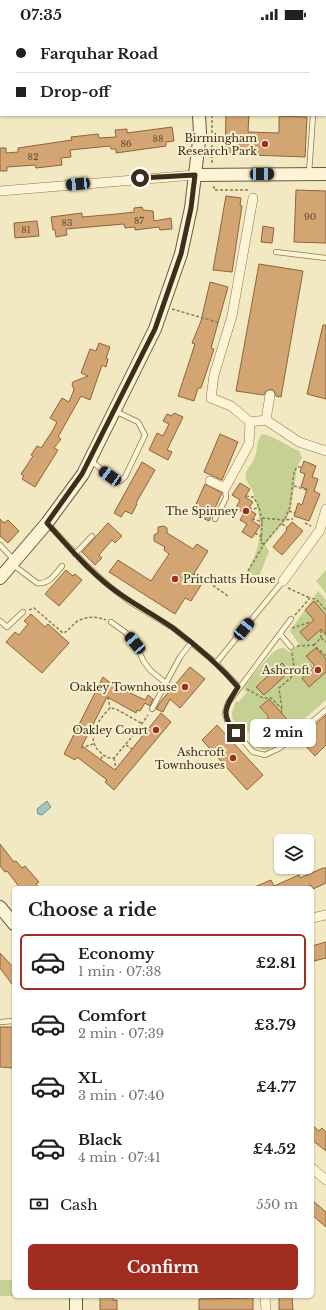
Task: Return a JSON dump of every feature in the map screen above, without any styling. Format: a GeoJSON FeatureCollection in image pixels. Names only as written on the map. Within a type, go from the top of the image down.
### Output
{"type":"FeatureCollection","features":[{"type":"Feature","properties":{"kind":"street"},"geometry":{"type":"LineString","coordinates":[[0,578],[47,523],[82,474],[155,329],[181,254],[191,208],[200,133],[199,116]]}},
{"type":"Feature","properties":{"kind":"street"},"geometry":{"type":"LineString","coordinates":[[0,191],[195,175],[326,174]]}},
{"type":"Feature","properties":{"kind":"street"},"geometry":{"type":"LineString","coordinates":[[253,194],[230,325],[214,375],[211,398],[231,406],[250,422],[266,420],[299,442],[326,451]]}},
{"type":"Feature","properties":{"kind":"street"},"geometry":{"type":"LineString","coordinates":[[266,420],[270,396]]}},
{"type":"Feature","properties":{"kind":"street"},"geometry":{"type":"LineString","coordinates":[[210,481],[225,488],[249,444],[250,422]]}},
{"type":"Feature","properties":{"kind":"street"},"geometry":{"type":"LineString","coordinates":[[281,583],[320,530],[326,509]]}},
{"type":"Feature","properties":{"kind":"street"},"geometry":{"type":"LineString","coordinates":[[0,907],[12,922]]}},
{"type":"Feature","properties":{"kind":"street"},"geometry":{"type":"LineString","coordinates":[[314,918],[326,915]]}},
{"type":"Feature","properties":{"kind":"street"},"geometry":{"type":"LineString","coordinates":[[314,1170],[326,1180]]}},
{"type":"Feature","properties":{"kind":"street"},"geometry":{"type":"LineString","coordinates":[[76,1298],[76,1310]]}},
{"type":"Feature","properties":{"kind":"street"},"geometry":{"type":"LineString","coordinates":[[265,1298],[266,1310]]}},
{"type":"Feature","properties":{"kind":"lane"},"geometry":{"type":"LineString","coordinates":[[309,173],[313,116]]}},
{"type":"Feature","properties":{"kind":"lane"},"geometry":{"type":"LineString","coordinates":[[276,252],[326,258]]}},
{"type":"Feature","properties":{"kind":"lane"},"geometry":{"type":"LineString","coordinates":[[90,460],[120,481],[125,477],[145,435],[138,422],[115,411]]}},
{"type":"Feature","properties":{"kind":"lane"},"geometry":{"type":"LineString","coordinates":[[216,519],[226,498],[225,488]]}},
{"type":"Feature","properties":{"kind":"lane"},"geometry":{"type":"LineString","coordinates":[[47,523],[75,554],[108,585],[130,602],[173,628],[216,662],[240,686]]}},
{"type":"Feature","properties":{"kind":"lane"},"geometry":{"type":"LineString","coordinates":[[75,554],[92,536]]}},
{"type":"Feature","properties":{"kind":"lane"},"geometry":{"type":"LineString","coordinates":[[0,545],[13,562],[37,583],[47,582],[62,566]]}},
{"type":"Feature","properties":{"kind":"lane"},"geometry":{"type":"LineString","coordinates":[[216,662],[281,583]]}},
{"type":"Feature","properties":{"kind":"lane"},"geometry":{"type":"LineString","coordinates":[[0,621],[7,627],[23,612]]}},
{"type":"Feature","properties":{"kind":"lane"},"geometry":{"type":"LineString","coordinates":[[291,619],[228,703],[225,714],[228,723],[254,752],[265,755],[280,748],[326,710]]}},
{"type":"Feature","properties":{"kind":"lane"},"geometry":{"type":"LineString","coordinates":[[111,622],[125,632],[135,643],[144,662],[151,671],[166,683]]}},
{"type":"Feature","properties":{"kind":"lane"},"geometry":{"type":"LineString","coordinates":[[280,634],[291,647]]}},
{"type":"Feature","properties":{"kind":"lane"},"geometry":{"type":"LineString","coordinates":[[152,709],[180,658],[191,643]]}},
{"type":"Feature","properties":{"kind":"lane"},"geometry":{"type":"LineString","coordinates":[[0,1022],[12,1021]]}},
{"type":"Feature","properties":{"kind":"path"},"geometry":{"type":"LineString","coordinates":[[212,116],[212,166]]}},
{"type":"Feature","properties":{"kind":"path"},"geometry":{"type":"LineString","coordinates":[[214,190],[253,194]]}},
{"type":"Feature","properties":{"kind":"path"},"geometry":{"type":"LineString","coordinates":[[163,307],[230,325]]}},
{"type":"Feature","properties":{"kind":"path"},"geometry":{"type":"LineString","coordinates":[[248,571],[264,544],[285,520],[294,486],[294,472],[297,467],[302,467]]}},
{"type":"Feature","properties":{"kind":"path"},"geometry":{"type":"LineString","coordinates":[[294,486],[307,490]]}},
{"type":"Feature","properties":{"kind":"path"},"geometry":{"type":"LineString","coordinates":[[246,496],[253,497],[259,507],[263,522],[261,543],[264,544]]}},
{"type":"Feature","properties":{"kind":"path"},"geometry":{"type":"LineString","coordinates":[[249,508],[254,509],[259,507]]}},
{"type":"Feature","properties":{"kind":"path"},"geometry":{"type":"LineString","coordinates":[[288,511],[295,513]]}},
{"type":"Feature","properties":{"kind":"path"},"geometry":{"type":"LineString","coordinates":[[262,518],[285,520],[293,519]]}},
{"type":"Feature","properties":{"kind":"path"},"geometry":{"type":"LineString","coordinates":[[252,520],[263,522]]}},
{"type":"Feature","properties":{"kind":"path"},"geometry":{"type":"LineString","coordinates":[[281,523],[287,527]]}},
{"type":"Feature","properties":{"kind":"path"},"geometry":{"type":"LineString","coordinates":[[305,523],[314,527]]}},
{"type":"Feature","properties":{"kind":"path"},"geometry":{"type":"LineString","coordinates":[[255,533],[262,537]]}},
{"type":"Feature","properties":{"kind":"path"},"geometry":{"type":"LineString","coordinates":[[194,576],[195,573],[228,596]]}},
{"type":"Feature","properties":{"kind":"path"},"geometry":{"type":"LineString","coordinates":[[281,583],[310,598],[316,599],[326,610]]}},
{"type":"Feature","properties":{"kind":"path"},"geometry":{"type":"LineString","coordinates":[[291,619],[310,598]]}},
{"type":"Feature","properties":{"kind":"path"},"geometry":{"type":"LineString","coordinates":[[23,612],[34,608],[63,632],[67,632],[80,620],[97,616],[111,622]]}},
{"type":"Feature","properties":{"kind":"path"},"geometry":{"type":"LineString","coordinates":[[287,624],[293,628],[311,622]]}},
{"type":"Feature","properties":{"kind":"path"},"geometry":{"type":"LineString","coordinates":[[281,713],[282,709],[279,688],[295,674],[291,647],[314,645],[321,638],[321,629]]}},
{"type":"Feature","properties":{"kind":"path"},"geometry":{"type":"LineString","coordinates":[[321,638],[326,642]]}},
{"type":"Feature","properties":{"kind":"path"},"geometry":{"type":"LineString","coordinates":[[314,645],[326,656]]}},
{"type":"Feature","properties":{"kind":"path"},"geometry":{"type":"LineString","coordinates":[[294,669],[315,666]]}},
{"type":"Feature","properties":{"kind":"path"},"geometry":{"type":"LineString","coordinates":[[240,686],[263,698],[271,698],[282,709]]}},
{"type":"Feature","properties":{"kind":"path"},"geometry":{"type":"LineString","coordinates":[[108,697],[110,708],[97,726],[92,737],[93,744],[103,755],[110,759],[114,758],[126,745],[152,709]]}},
{"type":"Feature","properties":{"kind":"path"},"geometry":{"type":"LineString","coordinates":[[110,708],[116,709],[141,723]]}},
{"type":"Feature","properties":{"kind":"path"},"geometry":{"type":"LineString","coordinates":[[136,732],[142,736]]}},
{"type":"Feature","properties":{"kind":"path"},"geometry":{"type":"LineString","coordinates":[[81,748],[93,744]]}},
{"type":"Feature","properties":{"kind":"path"},"geometry":{"type":"LineString","coordinates":[[126,745],[132,749]]}},
{"type":"Feature","properties":{"kind":"path"},"geometry":{"type":"LineString","coordinates":[[101,759],[103,755]]}},
{"type":"Feature","properties":{"kind":"path"},"geometry":{"type":"LineString","coordinates":[[114,758],[116,769]]}},
{"type":"Feature","properties":{"kind":"green space"},"geometry":{"type":"Polygon","coordinates":[[[262,434],[276,439],[299,451],[302,458],[297,467],[291,508],[287,518],[265,545],[269,551],[260,574],[255,577],[247,571],[253,561],[259,542],[260,522],[256,502],[247,480],[246,472],[254,460],[258,442],[262,434]]]}},
{"type":"Feature","properties":{"kind":"green space"},"geometry":{"type":"Polygon","coordinates":[[[326,570],[326,593],[316,581],[326,570]]]}},
{"type":"Feature","properties":{"kind":"green space"},"geometry":{"type":"Polygon","coordinates":[[[318,591],[326,600],[326,700],[271,748],[266,750],[256,747],[259,743],[249,731],[245,734],[237,726],[233,719],[232,712],[236,701],[239,702],[247,692],[243,689],[272,654],[281,648],[289,652],[299,644],[290,631],[318,591]]]}},
{"type":"Feature","properties":{"kind":"green space"},"geometry":{"type":"Polygon","coordinates":[[[0,1280],[12,1280],[12,1296],[0,1296],[0,1280]]]}},
{"type":"Feature","properties":{"kind":"water"},"geometry":{"type":"Polygon","coordinates":[[[47,801],[51,807],[42,815],[38,814],[37,809],[47,801]]]}},
{"type":"Feature","properties":{"kind":"building","name":"Birmingham Research Park"},"geometry":{"type":"Polygon","coordinates":[[[226,116],[249,116],[248,132],[279,133],[279,116],[307,117],[305,157],[225,154],[226,116]]]}},
{"type":"Feature","properties":{"kind":"building"},"geometry":{"type":"Polygon","coordinates":[[[172,127],[174,141],[166,142],[166,146],[116,153],[116,149],[111,149],[110,146],[70,150],[71,157],[61,158],[62,165],[36,168],[35,165],[7,167],[7,171],[0,171],[0,148],[6,148],[6,153],[18,152],[18,148],[72,140],[71,137],[98,134],[99,138],[116,137],[115,130],[127,129],[127,133],[172,127]]]}},
{"type":"Feature","properties":{"kind":"building"},"geometry":{"type":"Polygon","coordinates":[[[296,190],[326,191],[326,243],[294,242],[296,190]]]}},
{"type":"Feature","properties":{"kind":"building"},"geometry":{"type":"Polygon","coordinates":[[[226,196],[241,198],[240,205],[242,206],[232,272],[213,270],[226,196]]]}},
{"type":"Feature","properties":{"kind":"building"},"geometry":{"type":"Polygon","coordinates":[[[142,207],[143,210],[153,211],[154,221],[171,218],[172,229],[160,230],[159,227],[135,230],[135,227],[125,228],[124,224],[66,229],[67,235],[56,237],[55,230],[53,230],[51,217],[82,213],[82,217],[117,214],[134,212],[134,208],[142,207]]]}},
{"type":"Feature","properties":{"kind":"building"},"geometry":{"type":"Polygon","coordinates":[[[37,221],[39,236],[15,238],[14,223],[37,221]]]}},
{"type":"Feature","properties":{"kind":"building"},"geometry":{"type":"Polygon","coordinates":[[[263,226],[274,228],[272,243],[261,242],[263,226]]]}},
{"type":"Feature","properties":{"kind":"building"},"geometry":{"type":"Polygon","coordinates":[[[259,264],[303,271],[281,397],[276,396],[274,391],[271,389],[266,391],[264,395],[236,391],[259,264]]]}},
{"type":"Feature","properties":{"kind":"building"},"geometry":{"type":"Polygon","coordinates":[[[210,282],[228,287],[211,348],[214,349],[201,388],[198,388],[194,401],[178,396],[195,344],[192,343],[201,321],[210,282]]]}},
{"type":"Feature","properties":{"kind":"building"},"geometry":{"type":"Polygon","coordinates":[[[323,325],[326,325],[326,399],[307,394],[323,325]]]}},
{"type":"Feature","properties":{"kind":"building"},"geometry":{"type":"Polygon","coordinates":[[[99,343],[110,347],[106,358],[108,359],[106,367],[102,365],[90,400],[81,396],[58,437],[61,439],[54,448],[58,450],[35,487],[22,479],[24,476],[21,474],[33,456],[31,455],[37,446],[41,448],[53,430],[57,422],[50,418],[62,398],[69,402],[74,390],[72,384],[73,382],[88,376],[81,373],[90,349],[96,351],[99,343]]]}},
{"type":"Feature","properties":{"kind":"building"},"geometry":{"type":"Polygon","coordinates":[[[174,413],[183,417],[167,450],[172,452],[168,460],[149,450],[157,433],[163,436],[169,424],[163,421],[167,414],[172,416],[174,413]]]}},
{"type":"Feature","properties":{"kind":"building"},"geometry":{"type":"Polygon","coordinates":[[[220,434],[238,442],[222,480],[204,472],[220,434]]]}},
{"type":"Feature","properties":{"kind":"building"},"geometry":{"type":"Polygon","coordinates":[[[304,461],[316,466],[312,477],[318,479],[314,491],[320,494],[309,521],[294,516],[298,503],[302,505],[307,489],[301,487],[305,474],[300,472],[304,461]]]}},
{"type":"Feature","properties":{"kind":"building"},"geometry":{"type":"Polygon","coordinates":[[[142,462],[155,470],[136,503],[137,504],[132,514],[125,511],[121,517],[114,513],[142,462]]]}},
{"type":"Feature","properties":{"kind":"building","name":"The Spinney"},"geometry":{"type":"Polygon","coordinates":[[[240,483],[250,489],[245,497],[253,502],[248,509],[256,514],[252,521],[260,526],[252,538],[242,532],[247,524],[240,520],[244,513],[236,508],[240,500],[232,495],[240,483]]]}},
{"type":"Feature","properties":{"kind":"building"},"geometry":{"type":"Polygon","coordinates":[[[205,484],[222,493],[209,521],[192,513],[205,484]]]}},
{"type":"Feature","properties":{"kind":"building"},"geometry":{"type":"Polygon","coordinates":[[[0,519],[4,523],[8,520],[19,531],[8,543],[0,536],[0,519]]]}},
{"type":"Feature","properties":{"kind":"building"},"geometry":{"type":"Polygon","coordinates":[[[292,522],[303,531],[282,555],[273,547],[292,522]]]}},
{"type":"Feature","properties":{"kind":"building"},"geometry":{"type":"Polygon","coordinates":[[[108,523],[122,536],[115,543],[112,540],[99,555],[102,558],[95,565],[82,552],[108,523]]]}},
{"type":"Feature","properties":{"kind":"building","name":"Pritchatts House"},"geometry":{"type":"Polygon","coordinates":[[[164,526],[167,528],[167,533],[193,549],[197,544],[208,551],[193,575],[203,582],[191,601],[185,598],[175,614],[109,572],[118,560],[151,581],[169,554],[164,550],[165,547],[154,541],[154,535],[158,533],[158,527],[164,526]]]}},
{"type":"Feature","properties":{"kind":"building"},"geometry":{"type":"Polygon","coordinates":[[[66,570],[73,576],[75,574],[82,580],[59,606],[45,594],[66,570]]]}},
{"type":"Feature","properties":{"kind":"building"},"geometry":{"type":"Polygon","coordinates":[[[314,601],[326,615],[326,635],[321,629],[308,641],[300,632],[314,620],[305,610],[314,601]]]}},
{"type":"Feature","properties":{"kind":"building"},"geometry":{"type":"Polygon","coordinates":[[[31,614],[45,627],[48,624],[69,643],[42,673],[6,642],[15,632],[19,635],[28,624],[24,621],[31,614]]]}},
{"type":"Feature","properties":{"kind":"building","name":"Ashcroft"},"geometry":{"type":"Polygon","coordinates":[[[316,648],[326,659],[326,672],[309,687],[302,678],[315,666],[306,656],[316,648]]]}},
{"type":"Feature","properties":{"kind":"building"},"geometry":{"type":"Polygon","coordinates":[[[282,663],[290,671],[264,695],[256,687],[282,663]]]}},
{"type":"Feature","properties":{"kind":"building","name":"Oakley Townhouse"},"geometry":{"type":"Polygon","coordinates":[[[190,667],[205,679],[180,708],[170,699],[163,712],[156,709],[161,701],[190,667]]]}},
{"type":"Feature","properties":{"kind":"building","name":"Oakley Court"},"geometry":{"type":"Polygon","coordinates":[[[103,677],[113,685],[145,700],[148,695],[153,699],[150,706],[145,703],[140,711],[137,710],[136,713],[107,697],[82,746],[115,770],[161,713],[171,722],[114,790],[105,782],[107,780],[77,757],[75,760],[64,754],[103,677]]]}},
{"type":"Feature","properties":{"kind":"building"},"geometry":{"type":"Polygon","coordinates":[[[269,699],[293,726],[282,735],[276,728],[263,740],[254,730],[269,717],[260,707],[269,699]]]}},
{"type":"Feature","properties":{"kind":"building"},"geometry":{"type":"Polygon","coordinates":[[[326,715],[326,745],[315,756],[299,739],[326,715]]]}},
{"type":"Feature","properties":{"kind":"building","name":"Ashcroft Townhouses"},"geometry":{"type":"Polygon","coordinates":[[[217,725],[263,775],[247,790],[202,740],[217,725]]]}},
{"type":"Feature","properties":{"kind":"building"},"geometry":{"type":"Polygon","coordinates":[[[0,844],[14,862],[16,861],[22,868],[25,866],[39,882],[36,884],[38,886],[18,886],[7,871],[5,872],[0,866],[0,844]]]}},
{"type":"Feature","properties":{"kind":"building"},"geometry":{"type":"Polygon","coordinates":[[[326,868],[326,883],[314,889],[314,886],[311,885],[274,886],[299,875],[300,878],[309,874],[314,874],[314,872],[326,868]]]}},
{"type":"Feature","properties":{"kind":"building"},"geometry":{"type":"Polygon","coordinates":[[[271,880],[274,886],[257,886],[271,880]]]}},
{"type":"Feature","properties":{"kind":"building"},"geometry":{"type":"Polygon","coordinates":[[[326,942],[326,958],[314,961],[314,945],[326,942]]]}},
{"type":"Feature","properties":{"kind":"building"},"geometry":{"type":"Polygon","coordinates":[[[0,953],[12,966],[12,984],[0,968],[0,953]]]}},
{"type":"Feature","properties":{"kind":"building"},"geometry":{"type":"Polygon","coordinates":[[[0,1027],[12,1027],[12,1068],[0,1067],[0,1027]]]}},
{"type":"Feature","properties":{"kind":"building"},"geometry":{"type":"Polygon","coordinates":[[[314,1127],[319,1131],[322,1128],[326,1132],[326,1151],[314,1142],[314,1127]]]}},
{"type":"Feature","properties":{"kind":"building"},"geometry":{"type":"Polygon","coordinates":[[[314,1202],[326,1212],[326,1227],[314,1217],[314,1202]]]}},
{"type":"Feature","properties":{"kind":"building"},"geometry":{"type":"Polygon","coordinates":[[[100,1298],[113,1298],[113,1300],[117,1300],[117,1310],[100,1310],[100,1298]]]}},
{"type":"Feature","properties":{"kind":"building"},"geometry":{"type":"Polygon","coordinates":[[[253,1298],[253,1310],[199,1310],[199,1299],[253,1298]]]}},
{"type":"Feature","properties":{"kind":"building"},"geometry":{"type":"Polygon","coordinates":[[[279,1298],[292,1298],[293,1310],[279,1310],[279,1298]]]}},
{"type":"Feature","properties":{"kind":"place","name":"Birmingham Research Park"},"geometry":{"type":"Point","coordinates":[265,144]}},
{"type":"Feature","properties":{"kind":"place","name":"The Spinney"},"geometry":{"type":"Point","coordinates":[246,511]}},
{"type":"Feature","properties":{"kind":"place","name":"Pritchatts House"},"geometry":{"type":"Point","coordinates":[175,579]}},
{"type":"Feature","properties":{"kind":"place","name":"Ashcroft"},"geometry":{"type":"Point","coordinates":[318,670]}},
{"type":"Feature","properties":{"kind":"place","name":"Oakley Townhouse"},"geometry":{"type":"Point","coordinates":[185,687]}},
{"type":"Feature","properties":{"kind":"place","name":"Oakley Court"},"geometry":{"type":"Point","coordinates":[156,730]}},
{"type":"Feature","properties":{"kind":"place","name":"Ashcroft Townhouses"},"geometry":{"type":"Point","coordinates":[233,758]}},
{"type":"Feature","properties":{"kind":"route"},"geometry":{"type":"LineString","coordinates":[[140,178],[187,174],[195,175],[191,208],[181,254],[155,329],[102,438],[82,474],[47,523],[85,564],[108,585],[130,602],[173,628],[216,662],[238,687],[228,703],[225,714],[228,723],[236,733]]}}]}
